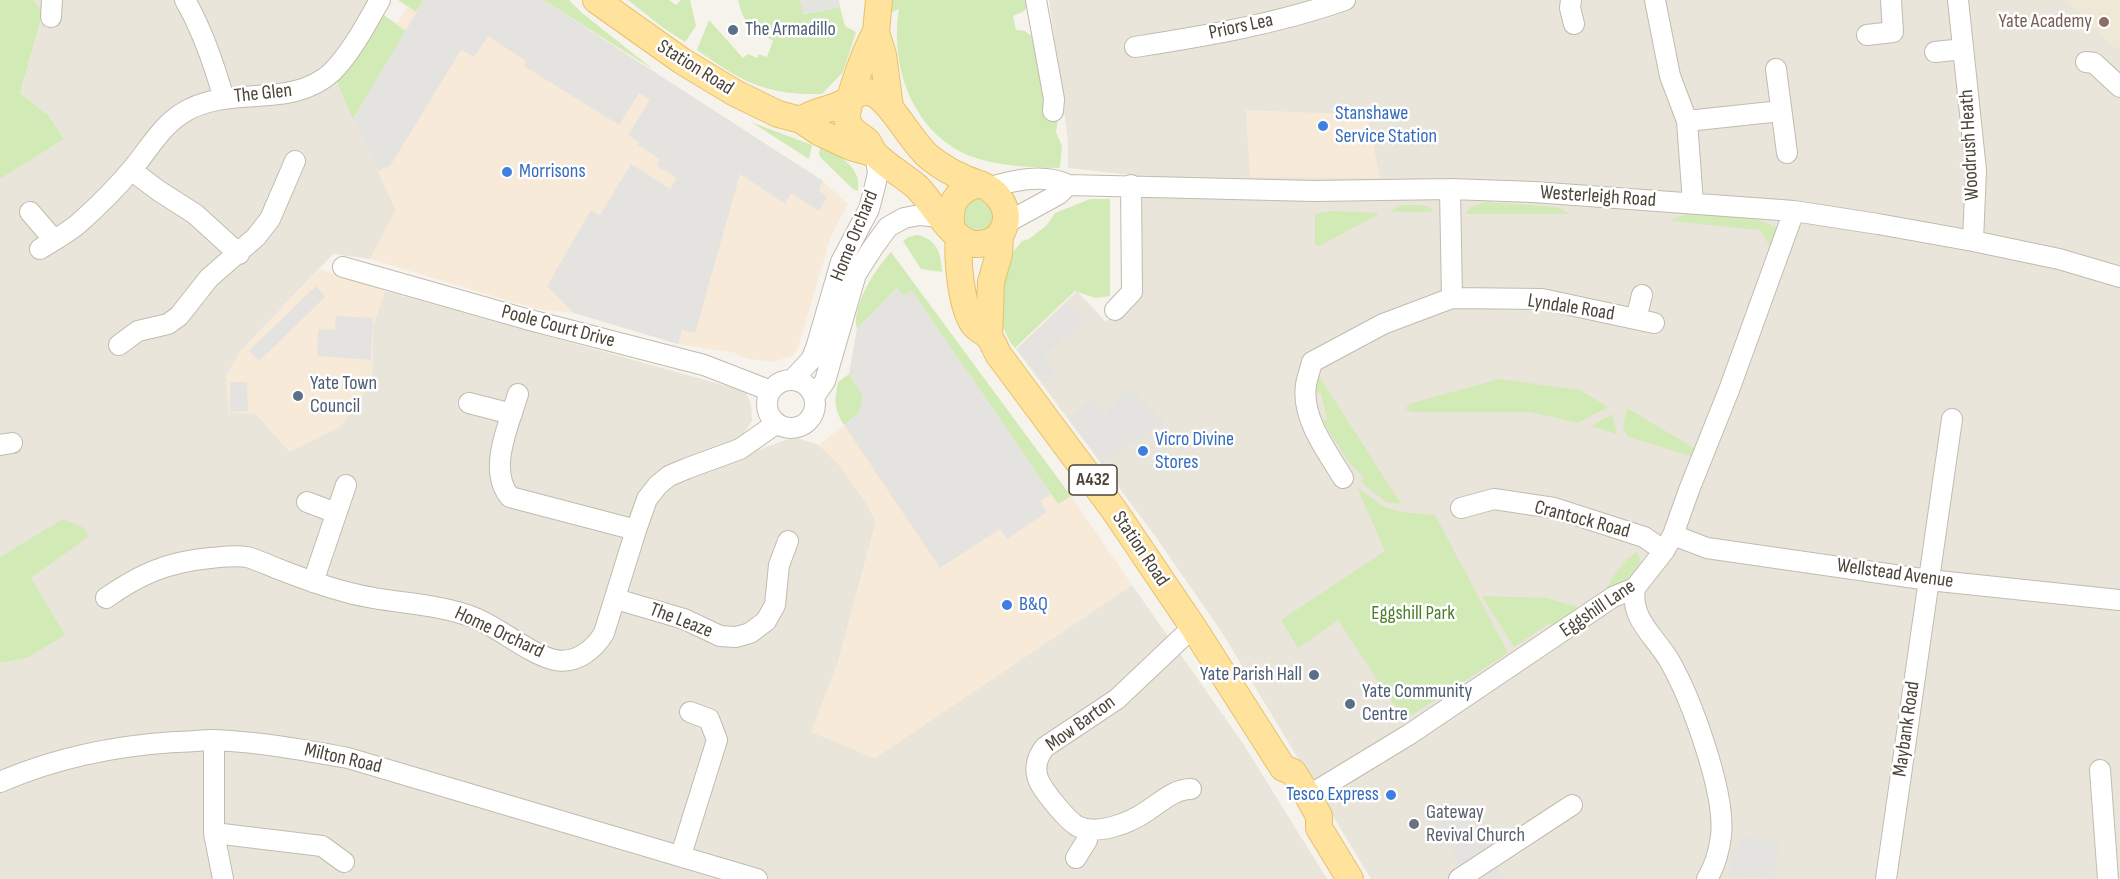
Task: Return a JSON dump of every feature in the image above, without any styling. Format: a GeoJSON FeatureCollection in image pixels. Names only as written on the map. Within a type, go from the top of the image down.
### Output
{"type":"FeatureCollection","features":[{"type":"Feature","properties":{"kind":"main road","name":"Station Road"},"geometry":{"type":"LineString","coordinates":[[596,0],[714,82],[777,114],[801,120],[819,132],[851,147],[875,153]]}},
{"type":"Feature","properties":{"kind":"main road"},"geometry":{"type":"LineString","coordinates":[[879,0],[876,32],[883,55],[890,107]]}},
{"type":"Feature","properties":{"kind":"main road"},"geometry":{"type":"LineString","coordinates":[[876,32],[867,47],[847,111],[848,123],[854,132],[867,141],[875,153],[918,188],[950,228],[969,243],[980,244],[991,241],[1003,229]]}},
{"type":"Feature","properties":{"kind":"main road"},"geometry":{"type":"LineString","coordinates":[[801,120],[812,112],[842,104],[861,92],[870,92],[880,97],[890,107],[906,132],[928,156],[949,171],[993,190],[1001,200],[1006,213],[999,254],[991,282],[989,336]]}},
{"type":"Feature","properties":{"kind":"main road","name":"A432"},"geometry":{"type":"LineString","coordinates":[[950,228],[951,206],[957,196],[971,186],[984,186]]}},
{"type":"Feature","properties":{"kind":"main road","name":"Station Road"},"geometry":{"type":"LineString","coordinates":[[950,228],[958,251],[960,278],[966,305],[974,326],[989,336],[998,354],[1114,510],[1193,627],[1283,768],[1293,772],[1319,816],[1319,828],[1350,879]]}},
{"type":"Feature","properties":{"kind":"main road","name":"Station Road"},"geometry":{"type":"LineString","coordinates":[[1283,768],[1282,780],[1308,823],[1319,828]]}},
{"type":"Feature","properties":{"kind":"street"},"geometry":{"type":"LineString","coordinates":[[185,0],[209,50],[224,99]]}},
{"type":"Feature","properties":{"kind":"street","name":"The Glen"},"geometry":{"type":"LineString","coordinates":[[30,212],[47,244],[78,224],[132,170],[160,134],[180,114],[196,105],[246,96],[299,92],[314,85],[332,71],[355,42],[380,0]]}},
{"type":"Feature","properties":{"kind":"street"},"geometry":{"type":"LineString","coordinates":[[1036,0],[1031,22],[1054,99],[1053,111]]}},
{"type":"Feature","properties":{"kind":"street","name":"Priors Lea"},"geometry":{"type":"LineString","coordinates":[[1135,47],[1282,19],[1345,0]]}},
{"type":"Feature","properties":{"kind":"street"},"geometry":{"type":"LineString","coordinates":[[1571,0],[1570,8],[1574,24]]}},
{"type":"Feature","properties":{"kind":"street"},"geometry":{"type":"LineString","coordinates":[[1655,0],[1671,76],[1687,121],[1693,203]]}},
{"type":"Feature","properties":{"kind":"street"},"geometry":{"type":"LineString","coordinates":[[1867,35],[1893,32],[1891,0]]}},
{"type":"Feature","properties":{"kind":"street","name":"Woodrush Heath"},"geometry":{"type":"LineString","coordinates":[[1958,0],[1976,170],[1973,241]]}},
{"type":"Feature","properties":{"kind":"street"},"geometry":{"type":"LineString","coordinates":[[1935,52],[1963,49]]}},
{"type":"Feature","properties":{"kind":"street"},"geometry":{"type":"LineString","coordinates":[[2086,62],[2094,63],[2120,87]]}},
{"type":"Feature","properties":{"kind":"street"},"geometry":{"type":"LineString","coordinates":[[1776,69],[1787,153]]}},
{"type":"Feature","properties":{"kind":"street"},"geometry":{"type":"LineString","coordinates":[[1687,121],[1781,111]]}},
{"type":"Feature","properties":{"kind":"street","name":"Home Orchard"},"geometry":{"type":"LineString","coordinates":[[792,380],[811,360],[841,262],[869,209],[878,172],[875,153]]}},
{"type":"Feature","properties":{"kind":"street"},"geometry":{"type":"LineString","coordinates":[[119,345],[138,331],[168,324],[179,316],[200,287],[256,237],[270,219],[295,161]]}},
{"type":"Feature","properties":{"kind":"street"},"geometry":{"type":"LineString","coordinates":[[132,170],[195,214],[238,254]]}},
{"type":"Feature","properties":{"kind":"street","name":"Westerleigh Road"},"geometry":{"type":"LineString","coordinates":[[984,186],[1020,180],[1056,179],[1068,185],[1314,191],[1450,189],[1534,192],[1794,211],[1973,241],[2059,259],[2120,277]]}},
{"type":"Feature","properties":{"kind":"street"},"geometry":{"type":"LineString","coordinates":[[1003,229],[1059,194],[1068,185]]}},
{"type":"Feature","properties":{"kind":"street"},"geometry":{"type":"LineString","coordinates":[[1115,310],[1132,292],[1131,185]]}},
{"type":"Feature","properties":{"kind":"street"},"geometry":{"type":"LineString","coordinates":[[1450,189],[1452,298]]}},
{"type":"Feature","properties":{"kind":"street","name":"Eggshill Lane"},"geometry":{"type":"LineString","coordinates":[[1308,796],[1410,734],[1520,662],[1604,603],[1635,588],[1669,543],[1729,390],[1794,211]]}},
{"type":"Feature","properties":{"kind":"street","name":"Home Orchard"},"geometry":{"type":"LineString","coordinates":[[814,397],[825,381],[856,274],[888,227],[904,218],[920,215],[950,228]]}},
{"type":"Feature","properties":{"kind":"street","name":"Poole Court Drive"},"geometry":{"type":"LineString","coordinates":[[344,267],[526,319],[704,365],[771,391]]}},
{"type":"Feature","properties":{"kind":"street","name":"Lyndale Road"},"geometry":{"type":"LineString","coordinates":[[1343,478],[1321,441],[1308,413],[1305,387],[1312,362],[1383,324],[1452,298],[1542,299],[1645,321],[1641,295]]}},
{"type":"Feature","properties":{"kind":"street"},"geometry":{"type":"LineString","coordinates":[[784,381],[802,382],[810,388],[814,397],[813,414],[801,426],[785,427],[777,423],[771,417],[768,408],[771,391],[784,381]]}},
{"type":"Feature","properties":{"kind":"street"},"geometry":{"type":"LineString","coordinates":[[518,394],[499,468],[503,485],[510,496],[636,530]]}},
{"type":"Feature","properties":{"kind":"street"},"geometry":{"type":"LineString","coordinates":[[469,403],[512,414]]}},
{"type":"Feature","properties":{"kind":"street","name":"Maybank Road"},"geometry":{"type":"LineString","coordinates":[[1886,879],[1952,419]]}},
{"type":"Feature","properties":{"kind":"street","name":"Home Orchard"},"geometry":{"type":"LineString","coordinates":[[106,598],[132,580],[174,563],[221,557],[249,558],[313,582],[351,593],[456,611],[489,624],[542,654],[556,660],[567,660],[590,651],[604,633],[647,498],[658,485],[669,476],[740,449],[777,423]]}},
{"type":"Feature","properties":{"kind":"street"},"geometry":{"type":"LineString","coordinates":[[313,582],[346,485]]}},
{"type":"Feature","properties":{"kind":"street","name":"Crantock Road"},"geometry":{"type":"LineString","coordinates":[[1461,508],[1494,499],[1554,508],[1669,543]]}},
{"type":"Feature","properties":{"kind":"street"},"geometry":{"type":"LineString","coordinates":[[307,502],[336,513]]}},
{"type":"Feature","properties":{"kind":"street","name":"The Leaze"},"geometry":{"type":"LineString","coordinates":[[616,599],[684,619],[720,636],[736,637],[750,633],[766,621],[775,605],[778,565],[788,541]]}},
{"type":"Feature","properties":{"kind":"street","name":"Wellstead Avenue"},"geometry":{"type":"LineString","coordinates":[[1669,543],[1929,580],[2120,600]]}},
{"type":"Feature","properties":{"kind":"street"},"geometry":{"type":"LineString","coordinates":[[1635,588],[1633,600],[1637,615],[1668,660],[1694,713],[1718,792],[1722,834],[1715,866],[1707,879]]}},
{"type":"Feature","properties":{"kind":"street","name":"Mow Barton"},"geometry":{"type":"LineString","coordinates":[[1087,830],[1075,825],[1037,779],[1036,767],[1040,754],[1045,747],[1117,699],[1193,627]]}},
{"type":"Feature","properties":{"kind":"street"},"geometry":{"type":"LineString","coordinates":[[681,855],[717,740],[709,719],[690,712]]}},
{"type":"Feature","properties":{"kind":"street"},"geometry":{"type":"LineString","coordinates":[[214,740],[214,833],[223,879]]}},
{"type":"Feature","properties":{"kind":"street","name":"Milton Road"},"geometry":{"type":"LineString","coordinates":[[0,782],[22,772],[80,755],[142,744],[214,740],[279,746],[348,758],[756,879]]}},
{"type":"Feature","properties":{"kind":"street"},"geometry":{"type":"LineString","coordinates":[[2100,770],[2108,879]]}},
{"type":"Feature","properties":{"kind":"street"},"geometry":{"type":"LineString","coordinates":[[1076,858],[1087,840],[1087,830],[1127,822],[1144,814],[1179,789],[1191,789]]}},
{"type":"Feature","properties":{"kind":"street"},"geometry":{"type":"LineString","coordinates":[[1459,879],[1572,805]]}},
{"type":"Feature","properties":{"kind":"street"},"geometry":{"type":"LineString","coordinates":[[214,833],[322,846],[344,862]]}},
{"type":"Feature","properties":{"kind":"shaded area"},"geometry":{"type":"Polygon","coordinates":[[[33,0],[391,0],[367,31],[337,82],[396,210],[370,259],[333,254],[239,353],[256,414],[290,452],[372,383],[373,326],[385,291],[745,391],[751,404],[752,421],[741,437],[753,452],[794,437],[819,445],[840,466],[867,504],[876,522],[838,662],[812,732],[875,758],[1132,585],[1244,745],[1327,879],[0,879],[0,663],[27,658],[31,577],[24,544],[0,557],[0,179],[64,139],[49,116],[20,93],[43,13],[33,0]]]}},
{"type":"Feature","properties":{"kind":"shaded area"},"geometry":{"type":"Polygon","coordinates":[[[424,0],[543,0],[823,181],[848,204],[831,236],[798,348],[793,356],[772,362],[748,359],[735,353],[678,344],[574,313],[536,309],[370,259],[396,210],[353,119],[406,31],[397,24],[407,7],[416,12],[424,0]]]}},
{"type":"Feature","properties":{"kind":"shaded area"},"geometry":{"type":"Polygon","coordinates":[[[424,0],[543,0],[823,181],[819,190],[827,197],[819,211],[791,193],[785,204],[740,174],[695,333],[682,330],[678,344],[574,313],[547,286],[591,210],[600,215],[631,164],[670,189],[677,178],[657,166],[660,159],[638,145],[639,142],[628,135],[650,100],[639,93],[619,125],[524,66],[526,61],[488,36],[474,57],[461,50],[390,166],[378,171],[353,119],[424,0]]]}},
{"type":"Feature","properties":{"kind":"shaded area"},"geometry":{"type":"Polygon","coordinates":[[[800,0],[839,0],[840,7],[803,14],[800,0]]]}},
{"type":"Feature","properties":{"kind":"shaded area"},"geometry":{"type":"Polygon","coordinates":[[[1049,0],[2066,0],[2112,45],[2120,48],[2120,879],[1371,879],[1221,631],[1155,536],[1016,349],[1077,291],[1106,322],[1137,295],[1131,175],[1068,168],[1068,141],[1049,0]]]}},
{"type":"Feature","properties":{"kind":"shaded area","name":"Yate Academy"},"geometry":{"type":"Polygon","coordinates":[[[2066,0],[2120,0],[2120,48],[2112,45],[2066,0]]]}},
{"type":"Feature","properties":{"kind":"shaded area"},"geometry":{"type":"Polygon","coordinates":[[[1246,110],[1367,115],[1380,178],[1250,177],[1246,110]]]}},
{"type":"Feature","properties":{"kind":"shaded area"},"geometry":{"type":"Polygon","coordinates":[[[320,269],[385,291],[373,326],[372,383],[340,427],[290,452],[256,414],[229,413],[226,376],[239,353],[320,269]]]}},
{"type":"Feature","properties":{"kind":"shaded area"},"geometry":{"type":"Polygon","coordinates":[[[316,286],[325,297],[259,361],[249,351],[316,286]]]}},
{"type":"Feature","properties":{"kind":"shaded area"},"geometry":{"type":"Polygon","coordinates":[[[897,288],[903,296],[912,291],[1051,494],[1040,501],[1047,512],[1007,539],[1000,529],[940,568],[844,425],[859,413],[863,395],[849,374],[857,329],[897,288]]]}},
{"type":"Feature","properties":{"kind":"shaded area"},"geometry":{"type":"Polygon","coordinates":[[[912,291],[1058,504],[1071,496],[1132,585],[875,758],[811,732],[838,662],[876,523],[867,504],[840,466],[819,445],[859,413],[863,395],[849,374],[857,329],[912,291]]]}},
{"type":"Feature","properties":{"kind":"shaded area"},"geometry":{"type":"Polygon","coordinates":[[[1067,303],[1083,321],[1043,357],[1056,373],[1045,383],[1018,349],[1067,303]]]}},
{"type":"Feature","properties":{"kind":"shaded area"},"geometry":{"type":"Polygon","coordinates":[[[336,316],[373,318],[371,360],[317,356],[318,329],[335,330],[336,316]]]}},
{"type":"Feature","properties":{"kind":"shaded area"},"geometry":{"type":"Polygon","coordinates":[[[230,382],[247,382],[248,411],[230,412],[230,382]]]}},
{"type":"Feature","properties":{"kind":"shaded area"},"geometry":{"type":"Polygon","coordinates":[[[1129,388],[1164,422],[1103,463],[1069,419],[1090,399],[1105,414],[1129,388]]]}},
{"type":"Feature","properties":{"kind":"shaded area"},"geometry":{"type":"Polygon","coordinates":[[[1460,808],[1489,849],[1460,869],[1445,841],[1439,841],[1430,828],[1460,808]]]}},
{"type":"Feature","properties":{"kind":"shaded area"},"geometry":{"type":"Polygon","coordinates":[[[1740,837],[1779,842],[1774,879],[1729,875],[1733,847],[1738,847],[1740,837]]]}},
{"type":"Feature","properties":{"kind":"shaded area"},"geometry":{"type":"Polygon","coordinates":[[[1496,865],[1505,879],[1474,879],[1496,865]]]}},
{"type":"Feature","properties":{"kind":"green space"},"geometry":{"type":"Polygon","coordinates":[[[0,0],[33,0],[43,12],[20,93],[49,116],[64,139],[0,179],[0,0]]]}},
{"type":"Feature","properties":{"kind":"green space"},"geometry":{"type":"Polygon","coordinates":[[[398,0],[424,0],[416,12],[398,0]]]}},
{"type":"Feature","properties":{"kind":"green space"},"geometry":{"type":"Polygon","coordinates":[[[543,0],[569,0],[654,70],[543,0]]]}},
{"type":"Feature","properties":{"kind":"green space"},"geometry":{"type":"Polygon","coordinates":[[[628,0],[669,0],[676,5],[681,0],[690,0],[696,26],[685,42],[628,0]]]}},
{"type":"Feature","properties":{"kind":"green space"},"geometry":{"type":"Polygon","coordinates":[[[738,0],[800,0],[804,14],[840,7],[845,26],[856,32],[843,72],[822,94],[784,92],[741,78],[697,50],[709,20],[743,58],[748,54],[757,58],[759,54],[767,57],[773,41],[746,21],[738,0]]]}},
{"type":"Feature","properties":{"kind":"green space"},"geometry":{"type":"Polygon","coordinates":[[[888,0],[1029,0],[1026,9],[1013,16],[1016,30],[1025,31],[1035,39],[1058,117],[1056,132],[1062,146],[1060,168],[994,163],[973,157],[952,147],[935,133],[921,116],[910,97],[902,76],[898,54],[899,9],[888,14],[888,0]]]}},
{"type":"Feature","properties":{"kind":"green space"},"geometry":{"type":"Polygon","coordinates":[[[381,13],[406,31],[353,119],[337,82],[367,31],[381,13]]]}},
{"type":"Feature","properties":{"kind":"green space"},"geometry":{"type":"Polygon","coordinates":[[[751,122],[812,145],[809,159],[751,122]]]}},
{"type":"Feature","properties":{"kind":"green space"},"geometry":{"type":"Polygon","coordinates":[[[820,146],[835,153],[848,163],[856,175],[858,191],[853,189],[823,160],[819,155],[820,146]]]}},
{"type":"Feature","properties":{"kind":"green space"},"geometry":{"type":"Polygon","coordinates":[[[979,195],[993,205],[994,222],[985,229],[975,231],[967,227],[960,218],[963,202],[979,195]]]}},
{"type":"Feature","properties":{"kind":"green space"},"geometry":{"type":"Polygon","coordinates":[[[1090,199],[1110,199],[1110,296],[1095,298],[1075,291],[1015,348],[1002,325],[1003,280],[1013,252],[1022,241],[1029,239],[1047,225],[1055,213],[1090,199]]]}},
{"type":"Feature","properties":{"kind":"green space"},"geometry":{"type":"Polygon","coordinates":[[[1484,202],[1558,207],[1570,214],[1465,214],[1471,207],[1484,202]]]}},
{"type":"Feature","properties":{"kind":"green space"},"geometry":{"type":"Polygon","coordinates":[[[1400,205],[1423,205],[1432,209],[1432,212],[1390,212],[1400,205]]]}},
{"type":"Feature","properties":{"kind":"green space"},"geometry":{"type":"Polygon","coordinates":[[[1332,211],[1378,213],[1319,246],[1315,244],[1315,215],[1332,211]]]}},
{"type":"Feature","properties":{"kind":"green space"},"geometry":{"type":"Polygon","coordinates":[[[1685,214],[1748,218],[1771,225],[1780,230],[1775,254],[1760,230],[1669,221],[1685,214]]]}},
{"type":"Feature","properties":{"kind":"green space"},"geometry":{"type":"Polygon","coordinates":[[[917,235],[929,240],[937,248],[942,272],[921,269],[903,241],[917,235]]]}},
{"type":"Feature","properties":{"kind":"green space"},"geometry":{"type":"Polygon","coordinates":[[[891,252],[1071,496],[1058,504],[912,291],[903,296],[897,288],[857,329],[856,320],[861,299],[872,277],[891,252]]]}},
{"type":"Feature","properties":{"kind":"green space"},"geometry":{"type":"Polygon","coordinates":[[[1317,373],[1401,504],[1386,502],[1361,482],[1364,478],[1348,461],[1322,420],[1327,419],[1321,393],[1314,393],[1317,373]]]}},
{"type":"Feature","properties":{"kind":"green space"},"geometry":{"type":"Polygon","coordinates":[[[849,374],[863,395],[859,413],[844,425],[838,414],[836,395],[838,382],[849,374]]]}},
{"type":"Feature","properties":{"kind":"green space"},"geometry":{"type":"Polygon","coordinates":[[[1499,379],[1580,390],[1608,407],[1578,423],[1530,412],[1412,412],[1406,408],[1409,404],[1499,379]]]}},
{"type":"Feature","properties":{"kind":"green space"},"geometry":{"type":"Polygon","coordinates":[[[1627,408],[1697,450],[1694,457],[1628,437],[1623,428],[1627,408]]]}},
{"type":"Feature","properties":{"kind":"green space"},"geometry":{"type":"Polygon","coordinates":[[[1612,414],[1617,434],[1591,426],[1612,414]]]}},
{"type":"Feature","properties":{"kind":"green space","name":"Eggshill Park"},"geometry":{"type":"Polygon","coordinates":[[[1357,487],[1384,507],[1403,512],[1435,515],[1508,653],[1404,720],[1338,620],[1298,648],[1281,620],[1385,551],[1357,487]]]}},
{"type":"Feature","properties":{"kind":"green space"},"geometry":{"type":"Polygon","coordinates":[[[63,519],[84,528],[89,536],[31,578],[65,635],[27,658],[0,663],[0,557],[63,519]]]}},
{"type":"Feature","properties":{"kind":"green space"},"geometry":{"type":"Polygon","coordinates":[[[1637,552],[1640,560],[1637,572],[1607,594],[1605,591],[1615,574],[1637,552]]]}},
{"type":"Feature","properties":{"kind":"green space"},"geometry":{"type":"Polygon","coordinates":[[[1482,596],[1547,598],[1581,608],[1554,625],[1548,624],[1514,647],[1482,596]]]}},
{"type":"Feature","properties":{"kind":"place","name":"Yate Academy"},"geometry":{"type":"Point","coordinates":[2104,22]}},
{"type":"Feature","properties":{"kind":"place","name":"The Armadillo"},"geometry":{"type":"Point","coordinates":[733,30]}},
{"type":"Feature","properties":{"kind":"place","name":"Stanshawe Service Station"},"geometry":{"type":"Point","coordinates":[1323,126]}},
{"type":"Feature","properties":{"kind":"place","name":"Morrisons"},"geometry":{"type":"Point","coordinates":[507,172]}},
{"type":"Feature","properties":{"kind":"place","name":"Yate Town Council"},"geometry":{"type":"Point","coordinates":[298,396]}},
{"type":"Feature","properties":{"kind":"place","name":"Vicro Divine Stores"},"geometry":{"type":"Point","coordinates":[1143,451]}},
{"type":"Feature","properties":{"kind":"place","name":"B&Q"},"geometry":{"type":"Point","coordinates":[1007,605]}},
{"type":"Feature","properties":{"kind":"place","name":"Yate Parish Hall"},"geometry":{"type":"Point","coordinates":[1314,675]}},
{"type":"Feature","properties":{"kind":"place","name":"Yate Community Centre"},"geometry":{"type":"Point","coordinates":[1350,704]}},
{"type":"Feature","properties":{"kind":"place","name":"Tesco Express"},"geometry":{"type":"Point","coordinates":[1391,795]}},
{"type":"Feature","properties":{"kind":"place","name":"Gateway Revival Church"},"geometry":{"type":"Point","coordinates":[1414,824]}}]}
